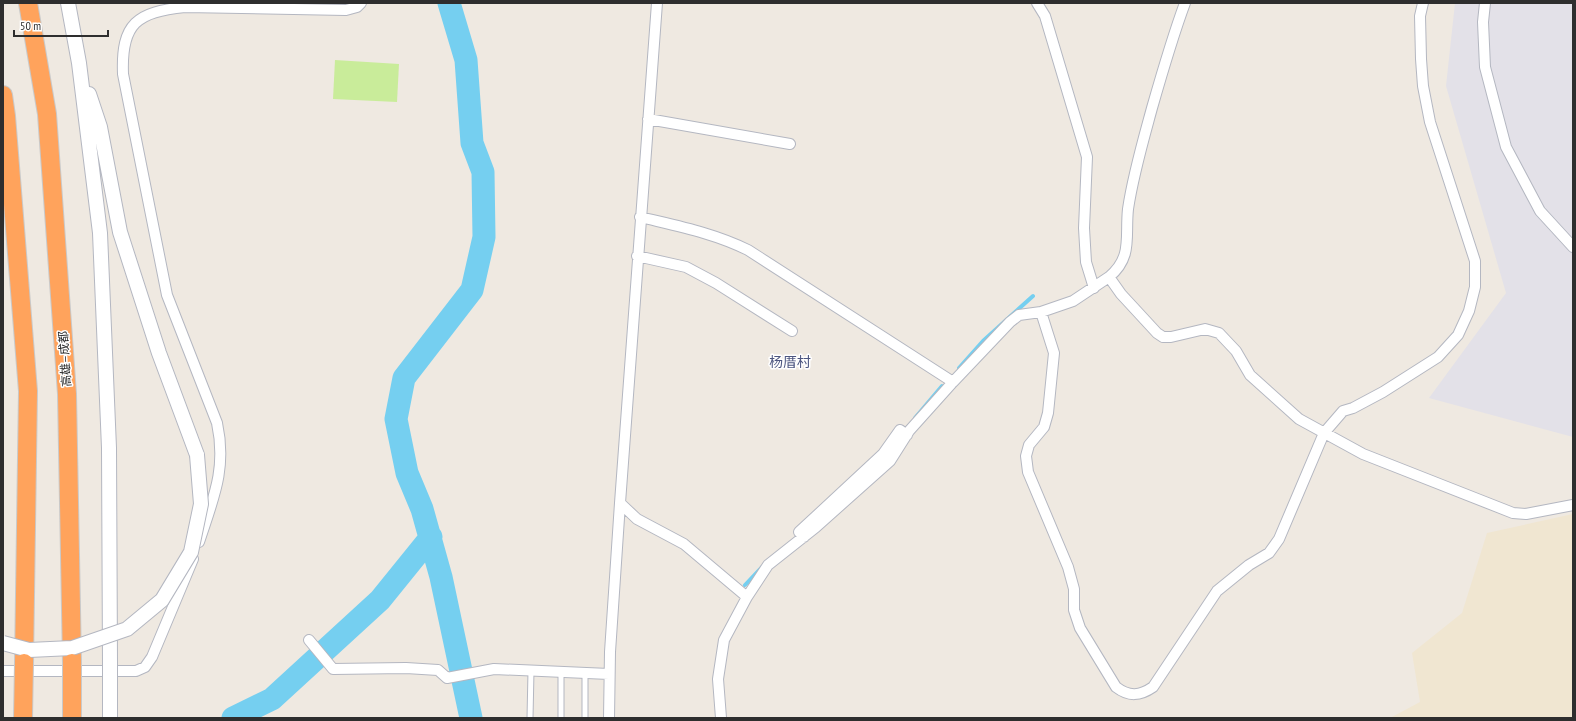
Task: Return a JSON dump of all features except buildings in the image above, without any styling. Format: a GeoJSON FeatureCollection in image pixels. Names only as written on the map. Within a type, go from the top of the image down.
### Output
{"type":"FeatureCollection","features":[{"type":"Feature","properties":{"kind":"highway","name":"高雄—成都"},"geometry":{"type":"LineString","coordinates":[[28,3],[47,114],[67,386],[72,718]]}},
{"type":"Feature","properties":{"kind":"highway"},"geometry":{"type":"LineString","coordinates":[[3,95],[6,116],[28,391],[23,718]]}},
{"type":"Feature","properties":{"kind":"street"},"geometry":{"type":"LineString","coordinates":[[68,3],[79,63],[100,233],[108,448],[110,718]]}},
{"type":"Feature","properties":{"kind":"street"},"geometry":{"type":"LineString","coordinates":[[3,671],[136,672],[144,667],[152,657],[196,551],[221,468],[222,443],[217,423],[167,294],[122,74],[122,51],[129,30],[141,17],[159,10],[185,7],[346,10],[357,7],[361,3]]}},
{"type":"Feature","properties":{"kind":"street"},"geometry":{"type":"LineString","coordinates":[[609,718],[609,674],[620,502],[657,3]]}},
{"type":"Feature","properties":{"kind":"street"},"geometry":{"type":"LineString","coordinates":[[1037,3],[1045,16],[1087,157],[1084,228],[1086,262],[1094,288]]}},
{"type":"Feature","properties":{"kind":"street"},"geometry":{"type":"LineString","coordinates":[[721,718],[718,679],[724,640],[747,597],[768,565],[886,457],[904,433],[1015,318],[1019,315],[1041,312],[1073,301],[1094,288],[1118,270],[1124,258],[1127,247],[1128,210],[1139,154],[1172,37],[1185,3]]}},
{"type":"Feature","properties":{"kind":"street"},"geometry":{"type":"LineString","coordinates":[[1041,312],[1054,353],[1048,413],[1044,427],[1029,445],[1026,456],[1028,472],[1068,567],[1074,589],[1074,610],[1080,628],[1116,687],[1124,693],[1135,695],[1146,692],[1154,687],[1217,591],[1249,565],[1269,553],[1279,539],[1324,433],[1343,411],[1353,408],[1383,392],[1438,357],[1458,335],[1469,311],[1475,287],[1475,260],[1430,122],[1423,86],[1420,16],[1423,3]]}},
{"type":"Feature","properties":{"kind":"street"},"geometry":{"type":"LineString","coordinates":[[1485,3],[1483,22],[1485,67],[1506,147],[1540,211],[1573,247]]}},
{"type":"Feature","properties":{"kind":"street"},"geometry":{"type":"LineString","coordinates":[[3,643],[29,650],[72,648],[127,629],[162,600],[191,552],[201,504],[196,455],[159,353],[120,232],[100,126],[79,63]]}},
{"type":"Feature","properties":{"kind":"street"},"geometry":{"type":"LineString","coordinates":[[648,119],[790,144]]}},
{"type":"Feature","properties":{"kind":"street"},"geometry":{"type":"LineString","coordinates":[[640,217],[690,228],[728,240],[748,250],[953,382]]}},
{"type":"Feature","properties":{"kind":"street"},"geometry":{"type":"LineString","coordinates":[[638,256],[686,267],[716,283],[792,332]]}},
{"type":"Feature","properties":{"kind":"street"},"geometry":{"type":"LineString","coordinates":[[1109,277],[1121,294],[1157,333],[1164,337],[1171,337],[1205,329],[1220,333],[1236,351],[1250,375],[1299,419],[1363,454],[1512,513],[1526,514],[1573,505]]}},
{"type":"Feature","properties":{"kind":"street"},"geometry":{"type":"LineString","coordinates":[[620,502],[637,520],[684,544],[747,597]]}},
{"type":"Feature","properties":{"kind":"street"},"geometry":{"type":"LineString","coordinates":[[309,640],[333,669],[406,668],[438,670],[447,678],[494,669],[609,674]]}},
{"type":"Feature","properties":{"kind":"lane"},"geometry":{"type":"LineString","coordinates":[[530,718],[531,671]]}},
{"type":"Feature","properties":{"kind":"lane"},"geometry":{"type":"LineString","coordinates":[[561,672],[561,718]]}},
{"type":"Feature","properties":{"kind":"lane"},"geometry":{"type":"LineString","coordinates":[[585,673],[585,718]]}},
{"type":"Feature","properties":{"kind":"shaded area"},"geometry":{"type":"Polygon","coordinates":[[[1455,3],[1573,3],[1573,437],[1429,398],[1506,293],[1446,86],[1455,3]]]}},
{"type":"Feature","properties":{"kind":"shaded area"},"geometry":{"type":"Polygon","coordinates":[[[1573,514],[1573,718],[1390,718],[1420,702],[1412,653],[1462,613],[1487,533],[1573,514]]]}},
{"type":"Feature","properties":{"kind":"green space"},"geometry":{"type":"Polygon","coordinates":[[[335,60],[399,64],[397,102],[333,99],[335,60]]]}},
{"type":"Feature","properties":{"kind":"waterway"},"geometry":{"type":"LineString","coordinates":[[449,3],[466,60],[472,143],[483,172],[484,237],[472,290],[404,378],[396,419],[407,473],[422,509],[441,577],[471,718]]}},
{"type":"Feature","properties":{"kind":"waterway"},"geometry":{"type":"LineString","coordinates":[[959,368],[983,341],[1033,296]]}},
{"type":"Feature","properties":{"kind":"waterway"},"geometry":{"type":"LineString","coordinates":[[915,418],[942,386]]}},
{"type":"Feature","properties":{"kind":"waterway"},"geometry":{"type":"LineString","coordinates":[[233,718],[272,699],[380,600],[431,537]]}},
{"type":"Feature","properties":{"kind":"waterway"},"geometry":{"type":"LineString","coordinates":[[745,585],[762,567]]}},
{"type":"Feature","properties":{"kind":"district","name":"杨厝村"},"geometry":{"type":"Point","coordinates":[790,362]}}]}
